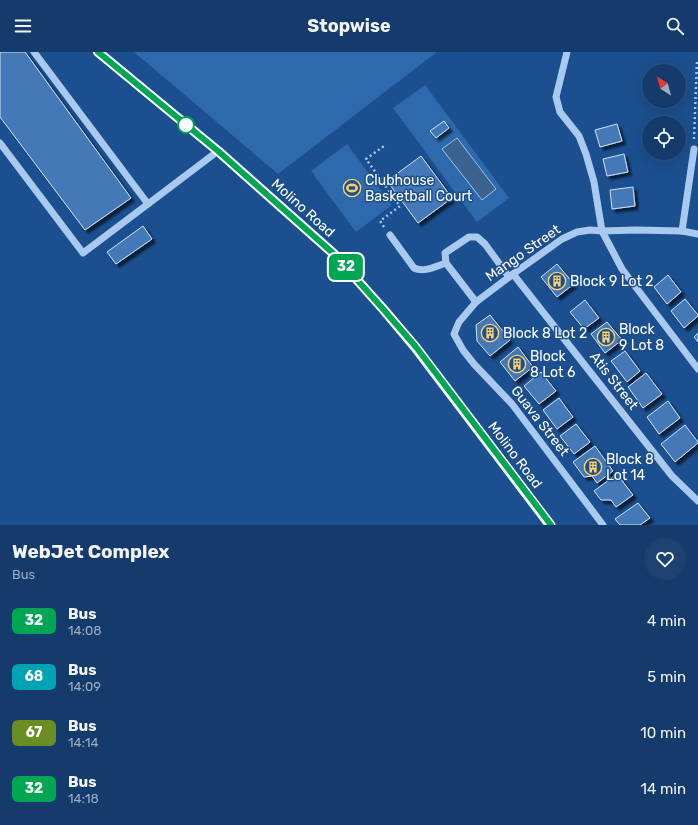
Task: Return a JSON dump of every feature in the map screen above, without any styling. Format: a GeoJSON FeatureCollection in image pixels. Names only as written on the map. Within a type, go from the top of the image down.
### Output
{"type":"FeatureCollection","features":[{"type":"Feature","properties":{"kind":"main road","name":"Molino Road"},"geometry":{"type":"LineString","coordinates":[[98,52],[218,151],[334,254],[416,347],[550,525]]}},
{"type":"Feature","properties":{"kind":"street"},"geometry":{"type":"LineString","coordinates":[[34,52],[148,204]]}},
{"type":"Feature","properties":{"kind":"street"},"geometry":{"type":"LineString","coordinates":[[567,52],[556,97],[560,112],[579,136],[586,154],[594,182],[602,231],[622,269],[698,369]]}},
{"type":"Feature","properties":{"kind":"street"},"geometry":{"type":"LineString","coordinates":[[0,144],[82,253],[218,151]]}},
{"type":"Feature","properties":{"kind":"street"},"geometry":{"type":"LineString","coordinates":[[682,231],[694,149]]}},
{"type":"Feature","properties":{"kind":"street","name":"Mango Street"},"geometry":{"type":"LineString","coordinates":[[454,334],[459,322],[476,302],[562,240],[577,232],[590,230],[636,230],[682,231],[698,234]]}},
{"type":"Feature","properties":{"kind":"street"},"geometry":{"type":"LineString","coordinates":[[390,235],[414,268],[423,271],[446,263],[476,302]]}},
{"type":"Feature","properties":{"kind":"street","name":"Atis Street"},"geometry":{"type":"LineString","coordinates":[[446,263],[446,253],[469,237],[477,237],[485,244],[672,476],[698,501]]}},
{"type":"Feature","properties":{"kind":"street","name":"Guava Street"},"geometry":{"type":"LineString","coordinates":[[454,334],[463,350],[474,364],[512,404],[603,525]]}},
{"type":"Feature","properties":{"kind":"path"},"geometry":{"type":"LineString","coordinates":[[694,149],[697,60]]}},
{"type":"Feature","properties":{"kind":"path"},"geometry":{"type":"LineString","coordinates":[[384,146],[366,159],[400,206],[380,221],[390,235]]}},
{"type":"Feature","properties":{"kind":"shaded area"},"geometry":{"type":"Polygon","coordinates":[[[134,52],[437,52],[278,174],[134,52]]]}},
{"type":"Feature","properties":{"kind":"shaded area"},"geometry":{"type":"Polygon","coordinates":[[[425,85],[509,198],[477,222],[393,108],[425,85]]]}},
{"type":"Feature","properties":{"kind":"shaded area"},"geometry":{"type":"Polygon","coordinates":[[[457,138],[496,189],[482,200],[442,149],[457,138]]]}},
{"type":"Feature","properties":{"kind":"shaded area","name":"Clubhouse Basketball Court"},"geometry":{"type":"Polygon","coordinates":[[[347,144],[392,205],[356,232],[311,171],[347,144]]]}},
{"type":"Feature","properties":{"kind":"building"},"geometry":{"type":"Polygon","coordinates":[[[0,52],[25,52],[131,198],[85,230],[0,117],[0,52]]]}},
{"type":"Feature","properties":{"kind":"building"},"geometry":{"type":"Polygon","coordinates":[[[444,121],[449,128],[436,138],[430,131],[444,121]]]}},
{"type":"Feature","properties":{"kind":"building"},"geometry":{"type":"Polygon","coordinates":[[[617,124],[622,141],[600,147],[595,130],[617,124]]]}},
{"type":"Feature","properties":{"kind":"building"},"geometry":{"type":"Polygon","coordinates":[[[624,154],[628,172],[607,176],[603,159],[624,154]]]}},
{"type":"Feature","properties":{"kind":"building"},"geometry":{"type":"Polygon","coordinates":[[[421,156],[452,198],[418,223],[387,181],[421,156]]]}},
{"type":"Feature","properties":{"kind":"building"},"geometry":{"type":"Polygon","coordinates":[[[633,187],[635,206],[612,209],[610,190],[633,187]]]}},
{"type":"Feature","properties":{"kind":"building"},"geometry":{"type":"Polygon","coordinates":[[[143,226],[152,239],[116,264],[107,252],[143,226]]]}},
{"type":"Feature","properties":{"kind":"building","name":"Block 9 Lot 2"},"geometry":{"type":"Polygon","coordinates":[[[557,264],[574,284],[557,297],[541,277],[557,264]]]}},
{"type":"Feature","properties":{"kind":"building"},"geometry":{"type":"Polygon","coordinates":[[[668,275],[681,292],[667,304],[654,287],[668,275]]]}},
{"type":"Feature","properties":{"kind":"building"},"geometry":{"type":"Polygon","coordinates":[[[685,299],[698,316],[684,328],[671,311],[685,299]]]}},
{"type":"Feature","properties":{"kind":"building"},"geometry":{"type":"Polygon","coordinates":[[[585,300],[599,318],[584,329],[570,312],[585,300]]]}},
{"type":"Feature","properties":{"kind":"building","name":"Block 8 Lot 2"},"geometry":{"type":"Polygon","coordinates":[[[490,315],[510,340],[490,356],[477,341],[476,325],[490,315]]]}},
{"type":"Feature","properties":{"kind":"building","name":"Block 9 Lot 8"},"geometry":{"type":"Polygon","coordinates":[[[607,322],[622,340],[605,353],[591,334],[607,322]]]}},
{"type":"Feature","properties":{"kind":"building"},"geometry":{"type":"Polygon","coordinates":[[[698,333],[698,342],[694,337],[698,333]]]}},
{"type":"Feature","properties":{"kind":"building","name":"Block 8 Lot 6"},"geometry":{"type":"Polygon","coordinates":[[[518,347],[533,367],[515,381],[500,362],[518,347]]]}},
{"type":"Feature","properties":{"kind":"building"},"geometry":{"type":"Polygon","coordinates":[[[625,351],[640,371],[627,382],[611,361],[625,351]]]}},
{"type":"Feature","properties":{"kind":"building"},"geometry":{"type":"Polygon","coordinates":[[[541,372],[556,391],[539,404],[524,386],[541,372]]]}},
{"type":"Feature","properties":{"kind":"building"},"geometry":{"type":"Polygon","coordinates":[[[646,373],[662,394],[643,408],[628,387],[646,373]]]}},
{"type":"Feature","properties":{"kind":"building"},"geometry":{"type":"Polygon","coordinates":[[[559,398],[573,417],[557,429],[543,410],[559,398]]]}},
{"type":"Feature","properties":{"kind":"building"},"geometry":{"type":"Polygon","coordinates":[[[668,401],[680,418],[659,434],[647,417],[668,401]]]}},
{"type":"Feature","properties":{"kind":"building"},"geometry":{"type":"Polygon","coordinates":[[[576,424],[590,442],[574,454],[560,436],[576,424]]]}},
{"type":"Feature","properties":{"kind":"building"},"geometry":{"type":"Polygon","coordinates":[[[685,425],[698,443],[675,462],[661,444],[685,425]]]}},
{"type":"Feature","properties":{"kind":"building","name":"Block 8 Lot 14"},"geometry":{"type":"Polygon","coordinates":[[[595,446],[613,471],[597,483],[592,476],[584,477],[573,462],[595,446]]]}},
{"type":"Feature","properties":{"kind":"building"},"geometry":{"type":"Polygon","coordinates":[[[617,474],[633,495],[616,507],[611,500],[601,500],[594,491],[617,474]]]}},
{"type":"Feature","properties":{"kind":"building"},"geometry":{"type":"Polygon","coordinates":[[[638,503],[650,518],[640,525],[620,525],[615,519],[638,503]]]}},
{"type":"Feature","properties":{"kind":"bus line","name":"32"},"geometry":{"type":"LineString","coordinates":[[98,52],[218,151],[334,254],[416,347],[551,525]]}},
{"type":"Feature","properties":{"kind":"place","name":"Clubhouse Basketball Court"},"geometry":{"type":"Point","coordinates":[352,188]}},
{"type":"Feature","properties":{"kind":"place","name":"Block 9 Lot 2"},"geometry":{"type":"Point","coordinates":[557,281]}},
{"type":"Feature","properties":{"kind":"place","name":"Block 8 Lot 2"},"geometry":{"type":"Point","coordinates":[490,333]}},
{"type":"Feature","properties":{"kind":"place","name":"Block 9 Lot 8"},"geometry":{"type":"Point","coordinates":[606,337]}},
{"type":"Feature","properties":{"kind":"place","name":"Block 8 Lot 6"},"geometry":{"type":"Point","coordinates":[517,364]}},
{"type":"Feature","properties":{"kind":"place","name":"Block 8 Lot 14"},"geometry":{"type":"Point","coordinates":[593,467]}}]}
